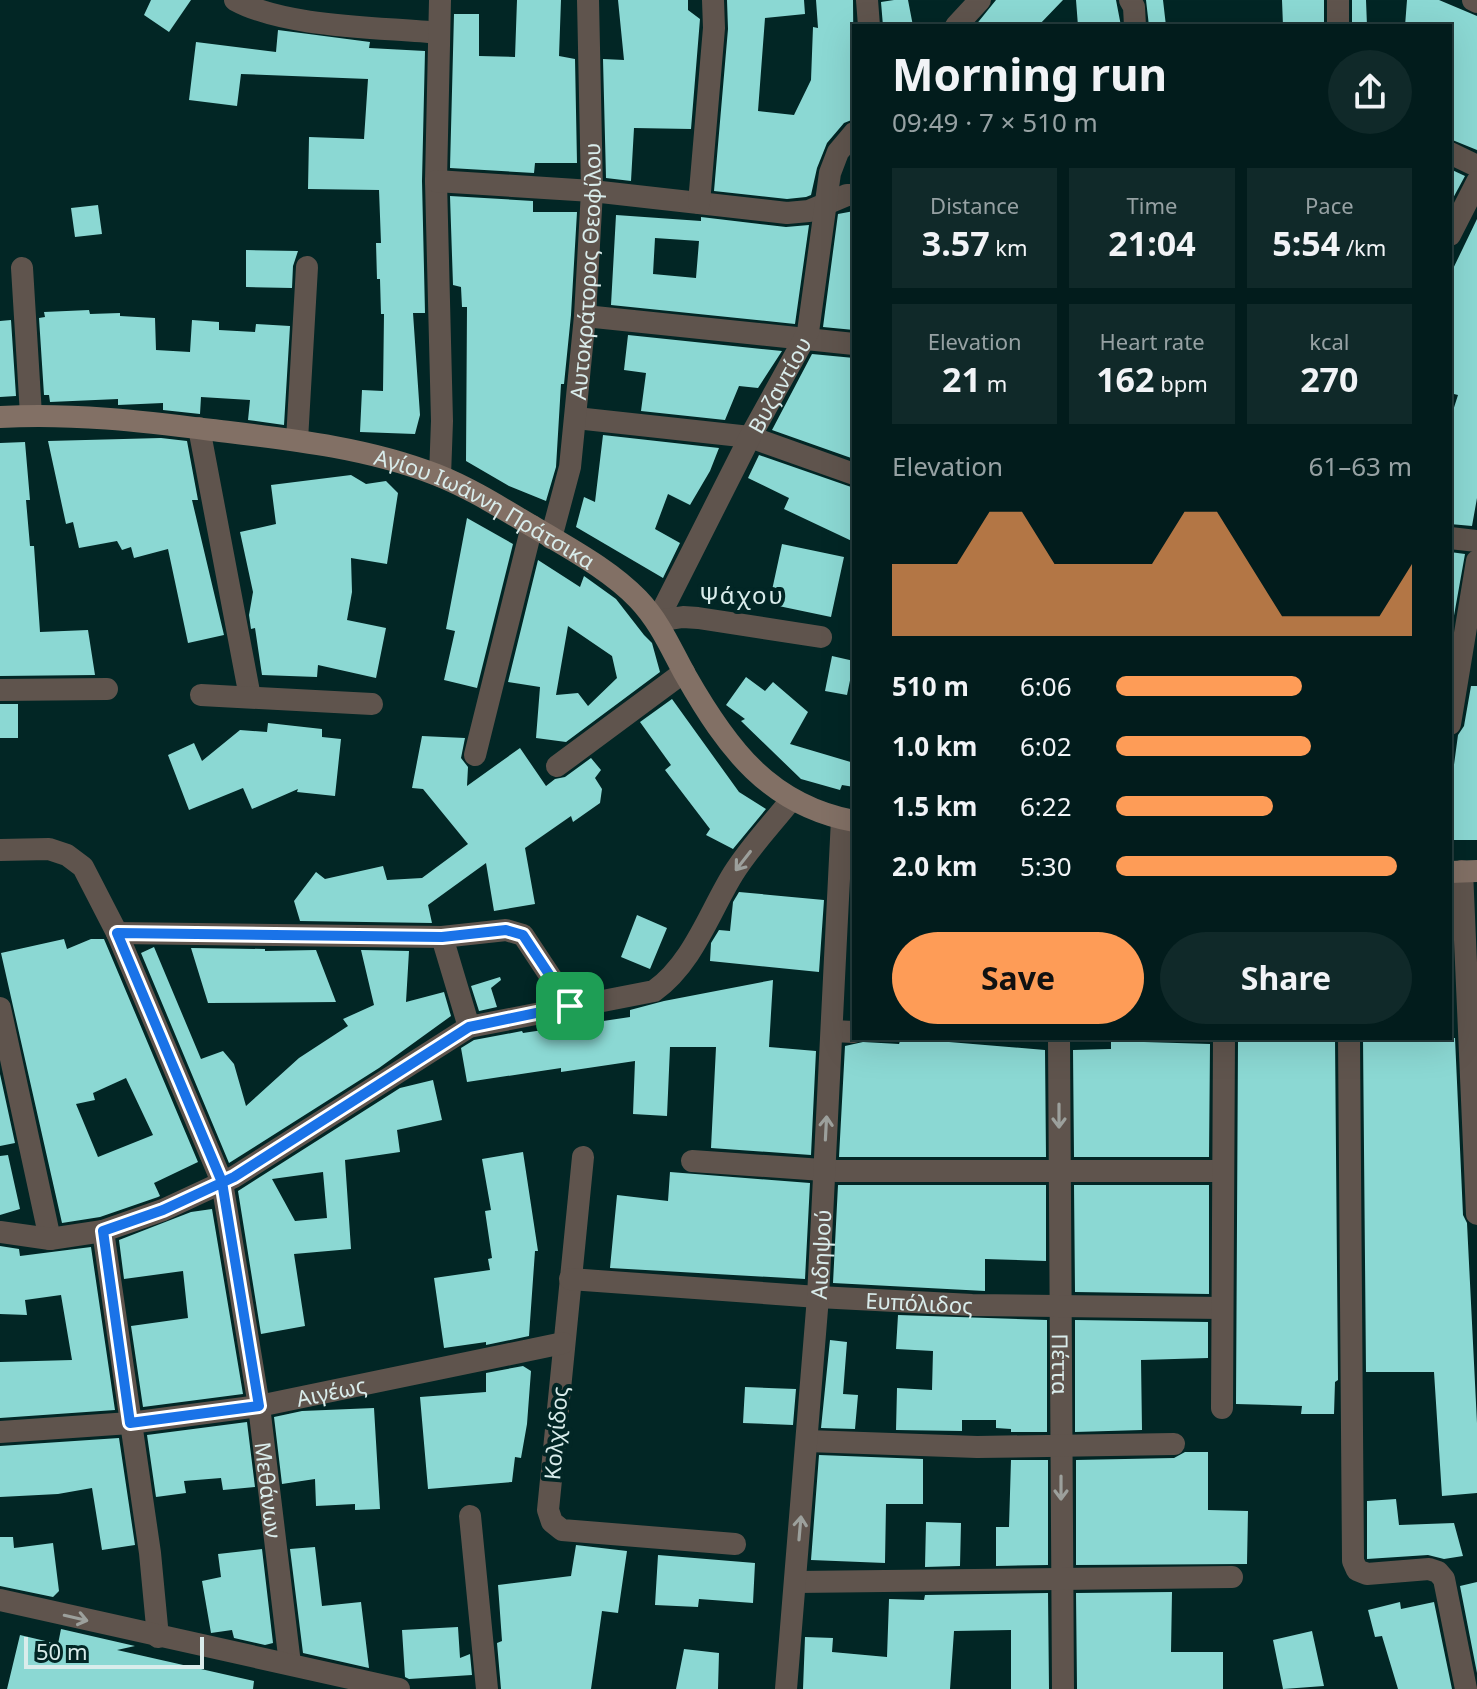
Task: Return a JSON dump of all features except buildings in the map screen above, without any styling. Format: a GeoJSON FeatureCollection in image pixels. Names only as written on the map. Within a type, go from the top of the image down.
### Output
{"type":"FeatureCollection","features":[{"type":"Feature","properties":{"kind":"main road","name":"Αγίου Ιωάννη Πράτσικα"},"geometry":{"type":"LineString","coordinates":[[0,417],[89,416],[297,440],[375,456],[440,476],[542,532],[622,585],[657,621],[684,672],[718,725],[759,776],[791,800],[848,820]]}},
{"type":"Feature","properties":{"kind":"street"},"geometry":{"type":"LineString","coordinates":[[235,0],[260,11],[293,19],[439,33]]}},
{"type":"Feature","properties":{"kind":"street"},"geometry":{"type":"LineString","coordinates":[[440,0],[436,181],[442,421],[440,476]]}},
{"type":"Feature","properties":{"kind":"street","name":"Αυτοκράτορος Θεοφίλου"},"geometry":{"type":"LineString","coordinates":[[475,755],[542,532],[565,492],[576,418],[592,191],[588,0]]}},
{"type":"Feature","properties":{"kind":"street"},"geometry":{"type":"LineString","coordinates":[[699,203],[714,28],[713,0]]}},
{"type":"Feature","properties":{"kind":"street"},"geometry":{"type":"LineString","coordinates":[[867,0],[869,24]]}},
{"type":"Feature","properties":{"kind":"street"},"geometry":{"type":"LineString","coordinates":[[958,24],[980,0]]}},
{"type":"Feature","properties":{"kind":"street"},"geometry":{"type":"LineString","coordinates":[[1130,0],[1134,7],[1135,24]]}},
{"type":"Feature","properties":{"kind":"street"},"geometry":{"type":"LineString","coordinates":[[1338,0],[1338,24]]}},
{"type":"Feature","properties":{"kind":"street","name":"Βυζαντίου"},"geometry":{"type":"LineString","coordinates":[[657,621],[750,437],[808,332],[823,208],[834,160],[852,136]]}},
{"type":"Feature","properties":{"kind":"street"},"geometry":{"type":"LineString","coordinates":[[1452,154],[1477,166]]}},
{"type":"Feature","properties":{"kind":"street"},"geometry":{"type":"LineString","coordinates":[[436,181],[592,191],[787,213],[823,208],[852,195]]}},
{"type":"Feature","properties":{"kind":"street"},"geometry":{"type":"LineString","coordinates":[[1452,229],[1477,182]]}},
{"type":"Feature","properties":{"kind":"street"},"geometry":{"type":"LineString","coordinates":[[297,440],[307,267]]}},
{"type":"Feature","properties":{"kind":"street"},"geometry":{"type":"LineString","coordinates":[[22,268],[31,415]]}},
{"type":"Feature","properties":{"kind":"street"},"geometry":{"type":"LineString","coordinates":[[585,316],[852,344]]}},
{"type":"Feature","properties":{"kind":"street"},"geometry":{"type":"LineString","coordinates":[[576,418],[750,437],[852,473]]}},
{"type":"Feature","properties":{"kind":"street"},"geometry":{"type":"LineString","coordinates":[[199,428],[250,697]]}},
{"type":"Feature","properties":{"kind":"street"},"geometry":{"type":"LineString","coordinates":[[1452,538],[1477,541]]}},
{"type":"Feature","properties":{"kind":"street"},"geometry":{"type":"LineString","coordinates":[[1452,712],[1477,561]]}},
{"type":"Feature","properties":{"kind":"street"},"geometry":{"type":"LineString","coordinates":[[657,621],[698,618],[821,637]]}},
{"type":"Feature","properties":{"kind":"street"},"geometry":{"type":"LineString","coordinates":[[557,766],[684,672]]}},
{"type":"Feature","properties":{"kind":"street"},"geometry":{"type":"LineString","coordinates":[[0,690],[107,689]]}},
{"type":"Feature","properties":{"kind":"street"},"geometry":{"type":"LineString","coordinates":[[201,695],[372,704]]}},
{"type":"Feature","properties":{"kind":"street"},"geometry":{"type":"LineString","coordinates":[[0,1232],[50,1239],[103,1231],[163,1210],[222,1182],[469,1027],[654,991],[668,981],[684,962],[735,871],[791,800]]}},
{"type":"Feature","properties":{"kind":"street","name":"Αιδηψού"},"geometry":{"type":"LineString","coordinates":[[786,1689],[818,1297],[823,1171],[843,1032],[848,820]]}},
{"type":"Feature","properties":{"kind":"street","name":"Μεθάνων"},"geometry":{"type":"LineString","coordinates":[[0,850],[49,849],[67,855],[83,867],[117,933],[222,1182],[259,1406],[290,1664]]}},
{"type":"Feature","properties":{"kind":"street"},"geometry":{"type":"LineString","coordinates":[[1463,871],[1477,1214]]}},
{"type":"Feature","properties":{"kind":"street"},"geometry":{"type":"LineString","coordinates":[[117,933],[442,937],[506,930],[523,935],[570,1006]]}},
{"type":"Feature","properties":{"kind":"street"},"geometry":{"type":"LineString","coordinates":[[442,937],[469,1027]]}},
{"type":"Feature","properties":{"kind":"street"},"geometry":{"type":"LineString","coordinates":[[0,1008],[50,1239]]}},
{"type":"Feature","properties":{"kind":"street","name":"Πέττα"},"geometry":{"type":"LineString","coordinates":[[1059,1040],[1063,1689]]}},
{"type":"Feature","properties":{"kind":"street"},"geometry":{"type":"LineString","coordinates":[[1222,1408],[1224,1040]]}},
{"type":"Feature","properties":{"kind":"street"},"geometry":{"type":"LineString","coordinates":[[1349,1040],[1353,1561],[1357,1570],[1367,1574],[1429,1569],[1438,1572],[1444,1579],[1466,1689]]}},
{"type":"Feature","properties":{"kind":"street","name":"Κολχίδος"},"geometry":{"type":"LineString","coordinates":[[583,1157],[548,1506],[552,1522],[562,1530],[735,1544]]}},
{"type":"Feature","properties":{"kind":"street"},"geometry":{"type":"LineString","coordinates":[[692,1161],[823,1171],[1223,1171]]}},
{"type":"Feature","properties":{"kind":"street"},"geometry":{"type":"LineString","coordinates":[[103,1231],[151,1565],[158,1637]]}},
{"type":"Feature","properties":{"kind":"street","name":"Ευπόλιδος"},"geometry":{"type":"LineString","coordinates":[[570,1279],[818,1297],[1060,1307],[1222,1308]]}},
{"type":"Feature","properties":{"kind":"street","name":"Αιγέως"},"geometry":{"type":"LineString","coordinates":[[0,1432],[130,1423],[259,1406],[563,1343]]}},
{"type":"Feature","properties":{"kind":"street"},"geometry":{"type":"LineString","coordinates":[[807,1441],[977,1447],[1174,1444]]}},
{"type":"Feature","properties":{"kind":"street"},"geometry":{"type":"LineString","coordinates":[[470,1516],[487,1689]]}},
{"type":"Feature","properties":{"kind":"street"},"geometry":{"type":"LineString","coordinates":[[796,1582],[1232,1577]]}},
{"type":"Feature","properties":{"kind":"street"},"geometry":{"type":"LineString","coordinates":[[0,1600],[399,1689]]}},
{"type":"Feature","properties":{"kind":"district","name":"Ψάχου"},"geometry":{"type":"Point","coordinates":[742,594]}},
{"type":"Feature","properties":{"kind":"route"},"geometry":{"type":"LineString","coordinates":[[570,1006],[469,1027],[234,1177],[222,1182],[163,1210],[103,1231],[130,1423],[259,1406],[222,1182],[117,933],[442,937],[506,930],[523,935],[570,1006]]}}]}
